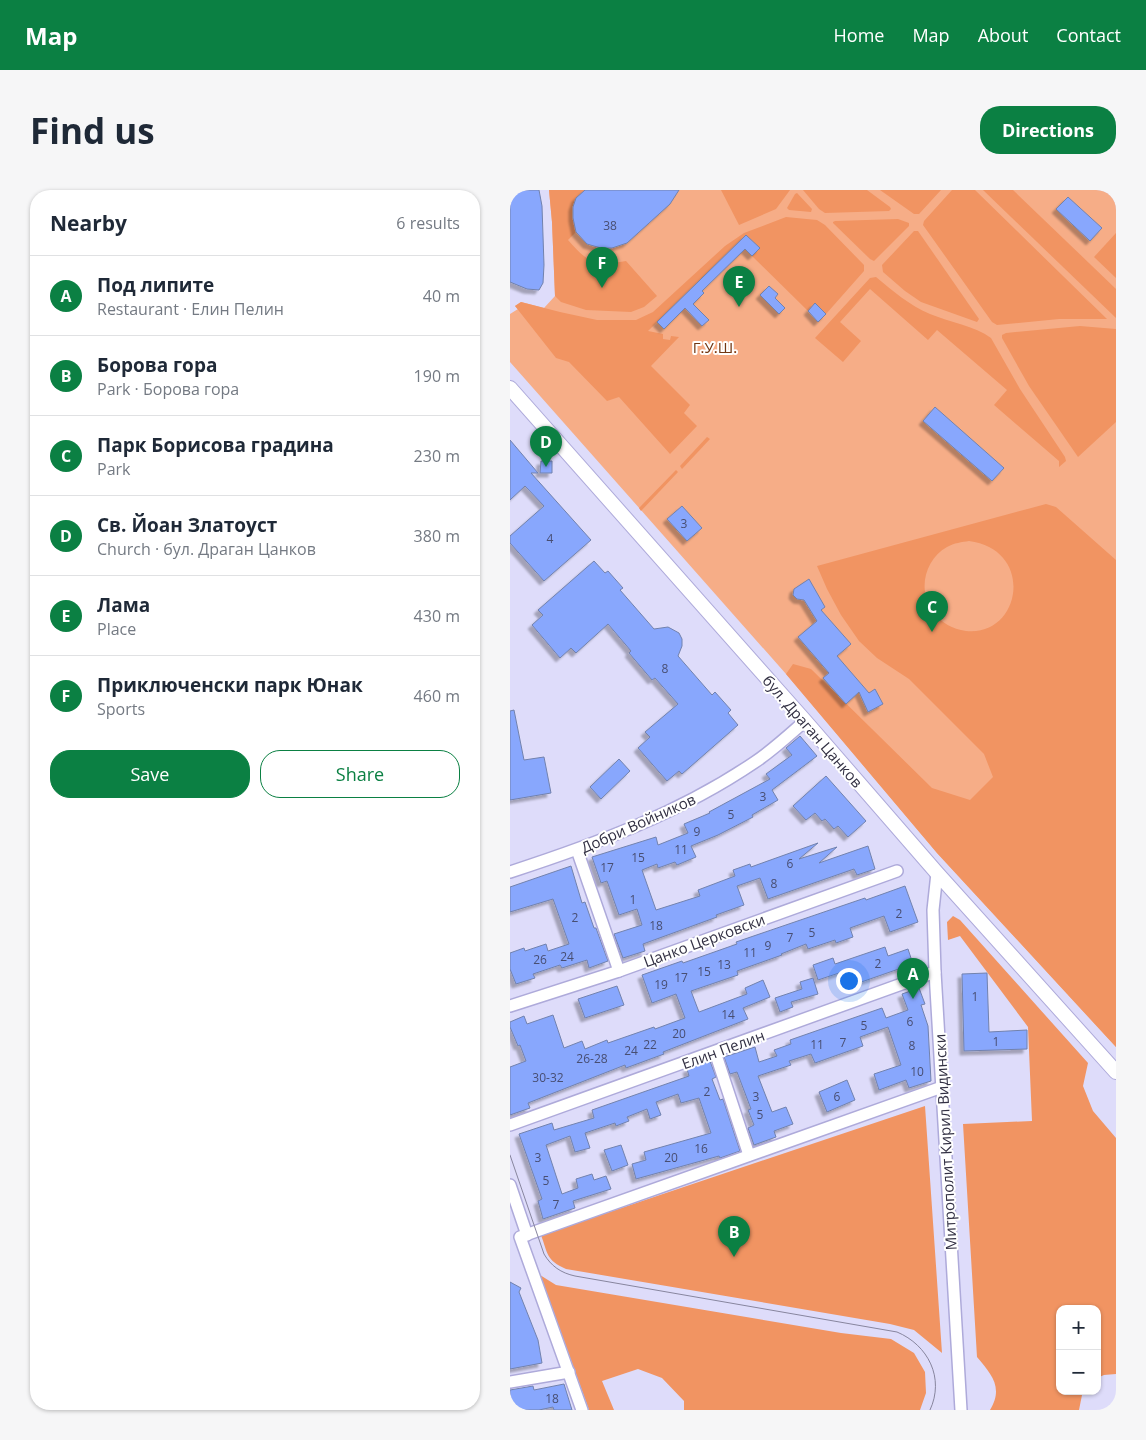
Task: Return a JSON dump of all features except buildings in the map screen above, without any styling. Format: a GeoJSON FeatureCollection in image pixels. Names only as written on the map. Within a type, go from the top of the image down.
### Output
{"type":"FeatureCollection","features":[{"type":"Feature","properties":{"kind":"street","name":"бул. Драган Цанков"},"geometry":{"type":"LineString","coordinates":[[510,388],[806,721],[937,873],[1116,1072]]}},
{"type":"Feature","properties":{"kind":"street","name":"Добри Войников"},"geometry":{"type":"LineString","coordinates":[[510,872],[577,850],[652,820],[710,790],[757,761],[806,721]]}},
{"type":"Feature","properties":{"kind":"street"},"geometry":{"type":"LineString","coordinates":[[577,850],[620,970]]}},
{"type":"Feature","properties":{"kind":"street","name":"Цанко Церковски"},"geometry":{"type":"LineString","coordinates":[[510,1006],[620,970],[897,871]]}},
{"type":"Feature","properties":{"kind":"street","name":"Митрополит Кирил Видински"},"geometry":{"type":"LineString","coordinates":[[937,873],[932,910],[962,1410]]}},
{"type":"Feature","properties":{"kind":"street","name":"Елин Пелин"},"geometry":{"type":"LineString","coordinates":[[510,1125],[935,972]]}},
{"type":"Feature","properties":{"kind":"street"},"geometry":{"type":"LineString","coordinates":[[715,1052],[749,1156]]}},
{"type":"Feature","properties":{"kind":"street"},"geometry":{"type":"LineString","coordinates":[[582,1410],[520,1237],[942,1087]]}},
{"type":"Feature","properties":{"kind":"street"},"geometry":{"type":"LineString","coordinates":[[510,1185],[527,1234]]}},
{"type":"Feature","properties":{"kind":"street"},"geometry":{"type":"LineString","coordinates":[[510,1382],[568,1372]]}},
{"type":"Feature","properties":{"kind":"green space","name":"Г.У.Ш."},"geometry":{"type":"Polygon","coordinates":[[[549,190],[1116,190],[1116,1047],[937,853],[786,674],[510,362],[510,314],[518,309],[515,306],[521,302],[544,308],[555,296],[549,190]]]}},
{"type":"Feature","properties":{"kind":"shaded area"},"geometry":{"type":"Polygon","coordinates":[[[549,190],[585,190],[580,195],[573,209],[576,232],[568,240],[587,259],[600,263],[626,261],[657,296],[644,307],[631,312],[586,310],[561,302],[555,296],[549,190]]]}},
{"type":"Feature","properties":{"kind":"shaded area"},"geometry":{"type":"Polygon","coordinates":[[[721,190],[790,190],[776,209],[739,225],[721,190]]]}},
{"type":"Feature","properties":{"kind":"shaded area"},"geometry":{"type":"Polygon","coordinates":[[[803,190],[867,190],[891,209],[889,211],[825,213],[819,209],[803,190]]]}},
{"type":"Feature","properties":{"kind":"shaded area"},"geometry":{"type":"Polygon","coordinates":[[[880,190],[941,190],[919,214],[914,214],[880,190]]]}},
{"type":"Feature","properties":{"kind":"shaded area"},"geometry":{"type":"Polygon","coordinates":[[[952,190],[975,190],[1107,319],[1059,319],[997,325],[992,322],[923,225],[924,221],[952,190]]]}},
{"type":"Feature","properties":{"kind":"shaded area"},"geometry":{"type":"Polygon","coordinates":[[[983,190],[1013,190],[1116,289],[1116,318],[983,190]]]}},
{"type":"Feature","properties":{"kind":"shaded area"},"geometry":{"type":"Polygon","coordinates":[[[797,193],[812,209],[811,212],[789,210],[787,208],[797,193]]]}},
{"type":"Feature","properties":{"kind":"shaded area"},"geometry":{"type":"Polygon","coordinates":[[[786,217],[817,220],[825,225],[864,265],[864,271],[826,314],[815,303],[808,311],[752,256],[760,248],[746,235],[648,331],[663,334],[663,339],[670,340],[671,336],[679,337],[651,366],[690,405],[684,413],[697,426],[670,454],[619,397],[607,401],[569,362],[556,358],[515,306],[521,302],[597,320],[636,320],[653,312],[725,246],[744,233],[786,217]]]}},
{"type":"Feature","properties":{"kind":"shaded area"},"geometry":{"type":"Polygon","coordinates":[[[898,219],[909,223],[909,226],[874,261],[833,223],[835,221],[898,219]]]}},
{"type":"Feature","properties":{"kind":"shaded area"},"geometry":{"type":"Polygon","coordinates":[[[914,231],[918,231],[979,319],[977,322],[921,302],[883,272],[882,265],[914,231]]]}},
{"type":"Feature","properties":{"kind":"shaded area"},"geometry":{"type":"Polygon","coordinates":[[[1116,233],[1116,278],[1094,257],[1116,233]]]}},
{"type":"Feature","properties":{"kind":"shaded area"},"geometry":{"type":"Polygon","coordinates":[[[876,277],[922,310],[977,330],[991,338],[1020,389],[1066,461],[1059,467],[1059,461],[994,405],[1007,390],[937,330],[928,340],[870,289],[840,322],[861,341],[843,362],[815,338],[870,278],[876,277]]]}},
{"type":"Feature","properties":{"kind":"shaded area"},"geometry":{"type":"Polygon","coordinates":[[[1080,326],[1116,329],[1116,422],[1078,457],[1029,386],[1002,335],[1006,333],[1080,326]]]}},
{"type":"Feature","properties":{"kind":"shaded area"},"geometry":{"type":"Polygon","coordinates":[[[707,437],[710,439],[682,469],[680,466],[707,437]]]}},
{"type":"Feature","properties":{"kind":"shaded area"},"geometry":{"type":"Polygon","coordinates":[[[676,470],[678,472],[641,511],[639,508],[676,470]]]}},
{"type":"Feature","properties":{"kind":"shaded area"},"geometry":{"type":"Polygon","coordinates":[[[1046,504],[1056,507],[1116,560],[1116,1047],[937,853],[786,674],[793,664],[811,669],[932,788],[970,800],[993,777],[984,754],[909,679],[877,658],[859,641],[841,615],[817,566],[1046,504]],[[969,541],[958,543],[947,547],[939,553],[928,568],[925,586],[929,605],[940,620],[956,629],[966,631],[985,629],[999,621],[1009,608],[1013,592],[1012,575],[1005,560],[990,548],[969,541]]]}},
{"type":"Feature","properties":{"kind":"shaded area"},"geometry":{"type":"Polygon","coordinates":[[[953,916],[960,920],[1088,1063],[1083,1086],[1093,1111],[1116,1138],[1116,1374],[1101,1376],[1101,1305],[1056,1305],[1056,1395],[1082,1395],[1079,1410],[990,1410],[994,1402],[996,1388],[991,1375],[977,1357],[963,1124],[1032,1121],[1028,1027],[960,936],[948,940],[947,922],[953,916]]]}},
{"type":"Feature","properties":{"kind":"shaded area"},"geometry":{"type":"Polygon","coordinates":[[[925,1106],[942,1353],[914,1330],[890,1324],[566,1269],[555,1263],[547,1252],[541,1235],[925,1106]]]}},
{"type":"Feature","properties":{"kind":"shaded area"},"geometry":{"type":"Polygon","coordinates":[[[540,1275],[556,1285],[841,1333],[891,1339],[914,1353],[925,1372],[926,1393],[920,1410],[684,1410],[684,1401],[662,1378],[638,1369],[602,1381],[614,1410],[589,1410],[540,1275]]]}},
{"type":"Feature","properties":{"kind":"tram line"},"geometry":{"type":"LineString","coordinates":[[510,1155],[544,1254],[561,1271],[575,1276],[897,1332],[917,1345],[931,1364],[936,1386],[930,1410]]}},
{"type":"Feature","properties":{"kind":"place","name":"Приключенски парк Юнак"},"geometry":{"type":"Point","coordinates":[602,288]}},
{"type":"Feature","properties":{"kind":"place","name":"Лама"},"geometry":{"type":"Point","coordinates":[739,307]}},
{"type":"Feature","properties":{"kind":"place","name":"Св. Йоан Златоуст"},"geometry":{"type":"Point","coordinates":[546,467]}},
{"type":"Feature","properties":{"kind":"place","name":"Парк Борисова градина"},"geometry":{"type":"Point","coordinates":[932,632]}},
{"type":"Feature","properties":{"kind":"place","name":"Под липите"},"geometry":{"type":"Point","coordinates":[913,999]}},
{"type":"Feature","properties":{"kind":"place","name":"Борова гора"},"geometry":{"type":"Point","coordinates":[734,1257]}}]}
